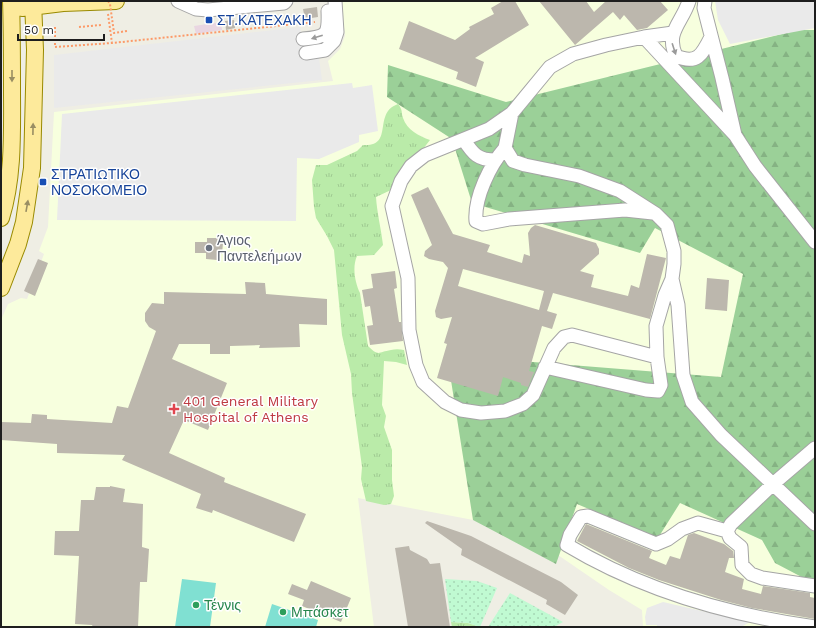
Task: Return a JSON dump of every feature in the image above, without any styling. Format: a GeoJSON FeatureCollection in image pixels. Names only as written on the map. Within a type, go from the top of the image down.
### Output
{"type":"FeatureCollection","features":[{"type":"Feature","properties":{"kind":"main road"},"geometry":{"type":"LineString","coordinates":[[1,218],[5,201],[6,166],[12,119],[12,52],[8,6],[108,2]]}},
{"type":"Feature","properties":{"kind":"main road"},"geometry":{"type":"LineString","coordinates":[[1,288],[6,263],[24,222],[32,168],[35,50],[33,4]]}},
{"type":"Feature","properties":{"kind":"main road"},"geometry":{"type":"LineString","coordinates":[[1,40],[12,52]]}},
{"type":"Feature","properties":{"kind":"lane"},"geometry":{"type":"LineString","coordinates":[[178,1],[196,10],[286,1]]}},
{"type":"Feature","properties":{"kind":"lane"},"geometry":{"type":"LineString","coordinates":[[303,39],[319,38],[326,33],[329,27],[328,1]]}},
{"type":"Feature","properties":{"kind":"lane"},"geometry":{"type":"LineString","coordinates":[[306,53],[325,50],[334,41],[338,32],[335,1]]}},
{"type":"Feature","properties":{"kind":"lane"},"geometry":{"type":"LineString","coordinates":[[690,1],[673,33],[672,46],[676,56],[687,60],[697,58],[706,48],[711,37]]}},
{"type":"Feature","properties":{"kind":"lane"},"geometry":{"type":"LineString","coordinates":[[705,1],[704,8],[735,135]]}},
{"type":"Feature","properties":{"kind":"lane"},"geometry":{"type":"LineString","coordinates":[[657,357],[572,335],[564,337],[554,348],[533,395],[523,404],[505,411],[481,413],[461,410],[445,402],[423,382],[416,365],[408,330],[408,278],[392,206],[401,181],[411,166],[425,155],[489,129],[512,113],[550,67],[572,54],[644,37],[673,33]]}},
{"type":"Feature","properties":{"kind":"lane"},"geometry":{"type":"LineString","coordinates":[[644,37],[735,135],[755,166],[815,242]]}},
{"type":"Feature","properties":{"kind":"lane"},"geometry":{"type":"LineString","coordinates":[[512,113],[505,148],[495,160],[486,180],[475,211],[476,221],[483,224],[509,219],[618,211],[656,214]]}},
{"type":"Feature","properties":{"kind":"lane"},"geometry":{"type":"LineString","coordinates":[[464,140],[472,152],[484,160],[495,160]]}},
{"type":"Feature","properties":{"kind":"lane"},"geometry":{"type":"LineString","coordinates":[[505,148],[513,161],[525,165],[579,176],[620,191],[656,214],[667,225],[674,251],[672,280],[665,295],[656,326],[657,357],[661,385],[658,391],[646,390],[545,367]]}},
{"type":"Feature","properties":{"kind":"lane"},"geometry":{"type":"LineString","coordinates":[[672,280],[678,305],[683,375],[692,402],[721,435],[815,524]]}},
{"type":"Feature","properties":{"kind":"lane"},"geometry":{"type":"LineString","coordinates":[[727,531],[731,524],[773,484],[815,448]]}},
{"type":"Feature","properties":{"kind":"lane"},"geometry":{"type":"LineString","coordinates":[[727,531],[698,523],[682,529],[668,539],[656,544],[588,516],[581,517],[570,535],[567,545],[604,566],[678,595],[749,616],[815,627]]}},
{"type":"Feature","properties":{"kind":"lane"},"geometry":{"type":"LineString","coordinates":[[727,531],[730,538],[741,547],[742,565],[751,574],[762,578],[815,586]]}},
{"type":"Feature","properties":{"kind":"path"},"geometry":{"type":"LineString","coordinates":[[108,2],[112,44]]}},
{"type":"Feature","properties":{"kind":"path"},"geometry":{"type":"LineString","coordinates":[[108,2],[110,4],[114,33],[127,31]]}},
{"type":"Feature","properties":{"kind":"path"},"geometry":{"type":"LineString","coordinates":[[55,27],[56,47],[112,44],[329,21]]}},
{"type":"Feature","properties":{"kind":"path"},"geometry":{"type":"LineString","coordinates":[[79,27],[101,25]]}},
{"type":"Feature","properties":{"kind":"shaded area"},"geometry":{"type":"Polygon","coordinates":[[[341,1],[815,1],[815,627],[643,627],[642,610],[609,590],[520,529],[358,498],[374,627],[1,627],[1,320],[8,304],[21,298],[27,299],[44,254],[39,251],[48,227],[54,112],[333,81],[328,61],[340,49],[345,36],[341,1]]]}},
{"type":"Feature","properties":{"kind":"shaded area"},"geometry":{"type":"Polygon","coordinates":[[[715,1],[815,1],[815,28],[730,44],[718,20],[715,1]]]}},
{"type":"Feature","properties":{"kind":"shaded area"},"geometry":{"type":"Polygon","coordinates":[[[221,22],[222,30],[196,34],[194,26],[221,22]]]}},
{"type":"Feature","properties":{"kind":"shaded area"},"geometry":{"type":"Polygon","coordinates":[[[300,27],[306,59],[319,58],[322,80],[54,108],[54,55],[300,27]]]}},
{"type":"Feature","properties":{"kind":"shaded area"},"geometry":{"type":"Polygon","coordinates":[[[352,83],[353,88],[372,85],[378,131],[359,135],[359,142],[319,159],[297,158],[296,221],[57,220],[62,114],[352,83]]]}},
{"type":"Feature","properties":{"kind":"shaded area","name":"Τέννις"},"geometry":{"type":"Polygon","coordinates":[[[182,579],[216,583],[210,627],[175,627],[182,579]]]}},
{"type":"Feature","properties":{"kind":"shaded area"},"geometry":{"type":"Polygon","coordinates":[[[663,602],[750,622],[741,627],[657,627],[657,625],[646,625],[645,617],[647,608],[663,602]]]}},
{"type":"Feature","properties":{"kind":"shaded area","name":"Μπάσκετ"},"geometry":{"type":"Polygon","coordinates":[[[272,604],[318,620],[316,627],[265,627],[272,604]]]}},
{"type":"Feature","properties":{"kind":"green space"},"geometry":{"type":"Polygon","coordinates":[[[798,30],[815,30],[815,584],[775,563],[762,540],[680,503],[658,538],[577,504],[556,564],[473,520],[447,355],[721,377],[743,274],[655,228],[640,253],[472,203],[452,139],[387,97],[388,65],[506,102],[798,30]]]}},
{"type":"Feature","properties":{"kind":"green space"},"geometry":{"type":"Polygon","coordinates":[[[398,104],[407,126],[430,140],[391,190],[376,197],[383,245],[374,255],[357,256],[354,270],[360,293],[368,346],[377,353],[394,349],[404,350],[407,365],[384,361],[382,405],[386,416],[384,427],[392,450],[392,480],[394,496],[391,504],[384,505],[366,501],[361,479],[362,467],[352,393],[351,374],[342,335],[334,250],[316,218],[312,180],[316,165],[327,165],[357,151],[363,145],[373,144],[378,141],[386,114],[390,108],[398,104]]]}},
{"type":"Feature","properties":{"kind":"green space"},"geometry":{"type":"Polygon","coordinates":[[[445,579],[477,581],[497,588],[480,627],[468,623],[451,622],[445,579]]]}},
{"type":"Feature","properties":{"kind":"green space"},"geometry":{"type":"Polygon","coordinates":[[[510,593],[563,622],[554,627],[488,627],[510,593]]]}},
{"type":"Feature","properties":{"kind":"green space"},"geometry":{"type":"Polygon","coordinates":[[[451,622],[468,623],[480,627],[452,627],[451,622]]]}},
{"type":"Feature","properties":{"kind":"building"},"geometry":{"type":"Polygon","coordinates":[[[503,1],[515,1],[529,25],[475,58],[484,62],[476,87],[456,79],[458,72],[399,49],[409,21],[455,40],[470,29],[469,27],[494,14],[491,8],[503,1]]]}},
{"type":"Feature","properties":{"kind":"building"},"geometry":{"type":"Polygon","coordinates":[[[539,1],[586,1],[594,12],[606,1],[660,1],[668,10],[647,28],[637,30],[624,15],[620,20],[613,12],[575,45],[539,1]]]}},
{"type":"Feature","properties":{"kind":"building"},"geometry":{"type":"Polygon","coordinates":[[[317,7],[318,17],[305,19],[303,9],[317,7]]]}},
{"type":"Feature","properties":{"kind":"building"},"geometry":{"type":"Polygon","coordinates":[[[234,20],[235,28],[226,30],[225,21],[234,20]]]}},
{"type":"Feature","properties":{"kind":"building"},"geometry":{"type":"Polygon","coordinates":[[[428,187],[453,234],[490,245],[487,252],[522,263],[524,254],[530,256],[528,233],[535,225],[596,243],[599,249],[599,254],[580,271],[594,275],[591,287],[628,296],[631,285],[639,288],[647,254],[666,258],[650,319],[553,293],[547,311],[557,314],[552,329],[542,326],[529,371],[534,372],[528,387],[503,377],[498,396],[437,378],[447,344],[444,343],[452,317],[441,319],[436,317],[435,311],[448,268],[443,262],[429,259],[424,256],[425,251],[432,245],[411,195],[428,187]],[[463,269],[458,286],[539,310],[544,291],[463,269]]]}},
{"type":"Feature","properties":{"kind":"building","name":"Άγιος Παντελεήμων"},"geometry":{"type":"Polygon","coordinates":[[[207,238],[218,238],[217,243],[223,243],[222,254],[217,254],[217,260],[206,259],[206,253],[195,253],[195,242],[207,242],[207,238]]]}},
{"type":"Feature","properties":{"kind":"building"},"geometry":{"type":"Polygon","coordinates":[[[38,259],[48,263],[35,296],[24,291],[38,259]]]}},
{"type":"Feature","properties":{"kind":"building"},"geometry":{"type":"Polygon","coordinates":[[[395,271],[397,288],[394,289],[399,322],[401,322],[403,341],[370,345],[367,326],[373,325],[370,306],[365,307],[362,290],[373,288],[371,274],[395,271]]]}},
{"type":"Feature","properties":{"kind":"building"},"geometry":{"type":"Polygon","coordinates":[[[707,278],[729,280],[727,311],[705,309],[707,278]]]}},
{"type":"Feature","properties":{"kind":"building"},"geometry":{"type":"Polygon","coordinates":[[[245,282],[265,283],[266,294],[327,299],[327,325],[299,324],[300,347],[259,348],[260,345],[230,346],[230,354],[210,354],[210,344],[179,344],[172,359],[227,383],[208,430],[184,420],[169,453],[225,478],[224,482],[306,514],[294,542],[213,510],[212,513],[196,508],[201,494],[122,460],[125,455],[57,453],[57,444],[1,440],[1,422],[31,423],[32,414],[47,415],[47,419],[112,423],[117,406],[128,408],[156,331],[149,327],[145,321],[145,313],[152,303],[164,304],[164,292],[246,294],[245,282]]]}},
{"type":"Feature","properties":{"kind":"building"},"geometry":{"type":"Polygon","coordinates":[[[110,486],[125,489],[123,502],[143,504],[142,547],[149,549],[147,582],[140,582],[138,627],[93,627],[92,625],[75,624],[79,556],[54,555],[55,531],[79,531],[81,500],[94,500],[96,487],[110,486]]]}},
{"type":"Feature","properties":{"kind":"building"},"geometry":{"type":"Polygon","coordinates":[[[427,521],[471,536],[561,582],[578,595],[565,615],[546,604],[547,600],[461,555],[462,549],[425,523],[427,521]]]}},
{"type":"Feature","properties":{"kind":"building"},"geometry":{"type":"Polygon","coordinates":[[[586,524],[652,551],[649,558],[666,565],[670,556],[680,559],[688,535],[694,533],[724,544],[733,551],[734,558],[729,558],[725,572],[744,579],[742,589],[761,594],[763,586],[810,593],[810,597],[815,598],[815,619],[752,608],[721,600],[659,580],[629,568],[577,541],[586,524]]]}},
{"type":"Feature","properties":{"kind":"building"},"geometry":{"type":"Polygon","coordinates":[[[409,546],[410,550],[427,559],[430,564],[440,563],[450,627],[408,627],[395,548],[409,546]]]}},
{"type":"Feature","properties":{"kind":"building"},"geometry":{"type":"Polygon","coordinates":[[[311,581],[351,598],[341,622],[302,606],[304,600],[288,594],[292,584],[307,590],[311,581]]]}},
{"type":"Feature","properties":{"kind":"place","name":"ΣΤ.ΚΑΤΕΧΑΚΗ"},"geometry":{"type":"Point","coordinates":[209,20]}},
{"type":"Feature","properties":{"kind":"place","name":"ΣΤΡΑΤΙΩΤΙΚΟ ΝΟΣΟΚΟΜΕΙΟ"},"geometry":{"type":"Point","coordinates":[43,182]}},
{"type":"Feature","properties":{"kind":"place","name":"Άγιος Παντελεήμων"},"geometry":{"type":"Point","coordinates":[209,248]}},
{"type":"Feature","properties":{"kind":"place","name":"401 General Military Hospital of Athens"},"geometry":{"type":"Point","coordinates":[174,409]}},
{"type":"Feature","properties":{"kind":"place","name":"Τέννις"},"geometry":{"type":"Point","coordinates":[196,605]}},
{"type":"Feature","properties":{"kind":"place","name":"Μπάσκετ"},"geometry":{"type":"Point","coordinates":[283,612]}}]}
